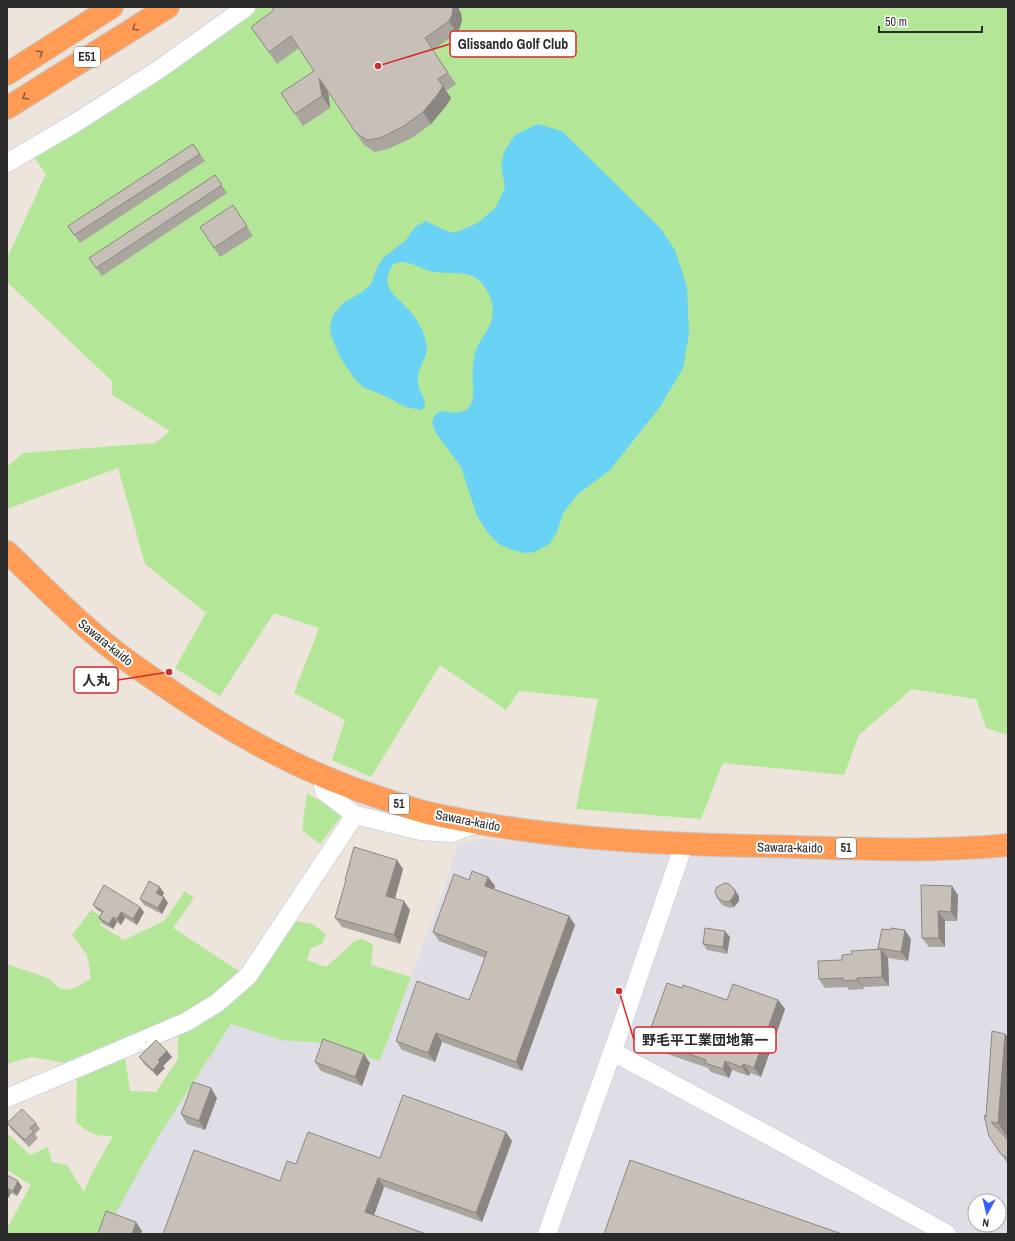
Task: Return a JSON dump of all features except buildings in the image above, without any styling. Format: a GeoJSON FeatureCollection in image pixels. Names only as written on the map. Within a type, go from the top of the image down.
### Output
{"type":"FeatureCollection","features":[{"type":"Feature","properties":{"kind":"highway","name":"E51"},"geometry":{"type":"LineString","coordinates":[[7,74],[112,7]]}},
{"type":"Feature","properties":{"kind":"highway","name":"E51"},"geometry":{"type":"LineString","coordinates":[[7,108],[168,7]]}},
{"type":"Feature","properties":{"kind":"highway","name":"Sawara-kaido"},"geometry":{"type":"LineString","coordinates":[[9,557],[85,626],[113,649],[157,681],[223,725],[256,744],[322,776],[363,792],[427,813],[479,823],[547,833],[684,844],[880,849],[971,848],[1008,845]]}},
{"type":"Feature","properties":{"kind":"street"},"geometry":{"type":"LineString","coordinates":[[7,163],[76,122],[158,70],[246,7]]}},
{"type":"Feature","properties":{"kind":"street"},"geometry":{"type":"LineString","coordinates":[[322,776],[324,791],[355,815],[422,831],[444,833],[451,833],[479,823]]}},
{"type":"Feature","properties":{"kind":"street"},"geometry":{"type":"LineString","coordinates":[[7,1098],[186,1022],[217,1003],[248,976],[355,815]]}},
{"type":"Feature","properties":{"kind":"street"},"geometry":{"type":"LineString","coordinates":[[547,1234],[684,844]]}},
{"type":"Feature","properties":{"kind":"street"},"geometry":{"type":"LineString","coordinates":[[612,1052],[766,1134],[947,1234]]}},
{"type":"Feature","properties":{"kind":"shaded area"},"geometry":{"type":"Polygon","coordinates":[[[484,839],[680,856],[876,858],[1008,854],[1008,1234],[104,1234],[158,1137],[231,1024],[281,1040],[322,1043],[380,1061],[449,875],[457,845],[484,839]]]}},
{"type":"Feature","properties":{"kind":"green space"},"geometry":{"type":"Polygon","coordinates":[[[256,7],[1008,7],[1008,735],[986,728],[976,699],[912,689],[859,735],[844,775],[723,763],[701,819],[576,809],[598,699],[519,691],[506,710],[440,665],[371,777],[332,760],[345,720],[294,693],[319,628],[274,613],[220,696],[175,668],[206,613],[145,564],[118,468],[7,509],[7,467],[23,453],[155,443],[170,431],[112,395],[112,381],[7,282],[7,258],[46,174],[33,156],[213,39],[256,7]]]}},
{"type":"Feature","properties":{"kind":"green space"},"geometry":{"type":"Polygon","coordinates":[[[307,793],[342,815],[320,844],[302,830],[307,793]]]}},
{"type":"Feature","properties":{"kind":"green space"},"geometry":{"type":"Polygon","coordinates":[[[185,891],[194,898],[173,928],[239,971],[215,994],[181,1014],[65,1063],[32,1057],[7,1064],[7,964],[48,978],[59,988],[67,990],[77,987],[91,978],[87,955],[72,935],[91,910],[104,918],[100,925],[124,940],[164,921],[185,891]]]}},
{"type":"Feature","properties":{"kind":"green space"},"geometry":{"type":"Polygon","coordinates":[[[296,921],[312,924],[326,934],[322,944],[311,948],[307,960],[326,967],[355,941],[362,939],[373,944],[371,965],[411,977],[380,1061],[322,1043],[281,1040],[231,1024],[158,1137],[104,1234],[7,1234],[7,1228],[31,1185],[7,1170],[7,1133],[30,1155],[48,1147],[52,1162],[67,1165],[84,1192],[90,1177],[113,1136],[93,1134],[76,1122],[77,1075],[125,1058],[130,1091],[156,1092],[178,1059],[178,1034],[252,982],[296,921]]]}},
{"type":"Feature","properties":{"kind":"water"},"geometry":{"type":"Polygon","coordinates":[[[538,124],[562,131],[661,229],[675,250],[687,287],[689,334],[683,368],[660,407],[610,470],[578,494],[563,513],[557,532],[550,543],[535,552],[525,553],[512,550],[499,544],[488,533],[477,516],[461,467],[436,433],[432,423],[434,416],[440,411],[455,413],[463,412],[469,407],[473,398],[473,362],[475,353],[491,323],[493,315],[491,300],[484,285],[478,279],[465,274],[428,271],[404,262],[393,264],[387,279],[390,290],[417,321],[423,333],[427,347],[418,377],[418,385],[425,402],[425,406],[421,410],[405,407],[387,397],[363,387],[354,378],[340,357],[331,336],[330,327],[333,315],[343,303],[361,293],[371,284],[377,268],[383,258],[406,240],[415,227],[426,221],[454,233],[478,223],[496,207],[505,187],[501,166],[504,152],[515,135],[538,124]]]}},
{"type":"Feature","properties":{"kind":"place","name":"Glissando Golf Club"},"geometry":{"type":"Point","coordinates":[378,66]}},
{"type":"Feature","properties":{"kind":"place","name":"人丸"},"geometry":{"type":"Point","coordinates":[169,672]}},
{"type":"Feature","properties":{"kind":"place","name":"野毛平工業団地第一"},"geometry":{"type":"Point","coordinates":[619,991]}}]}
